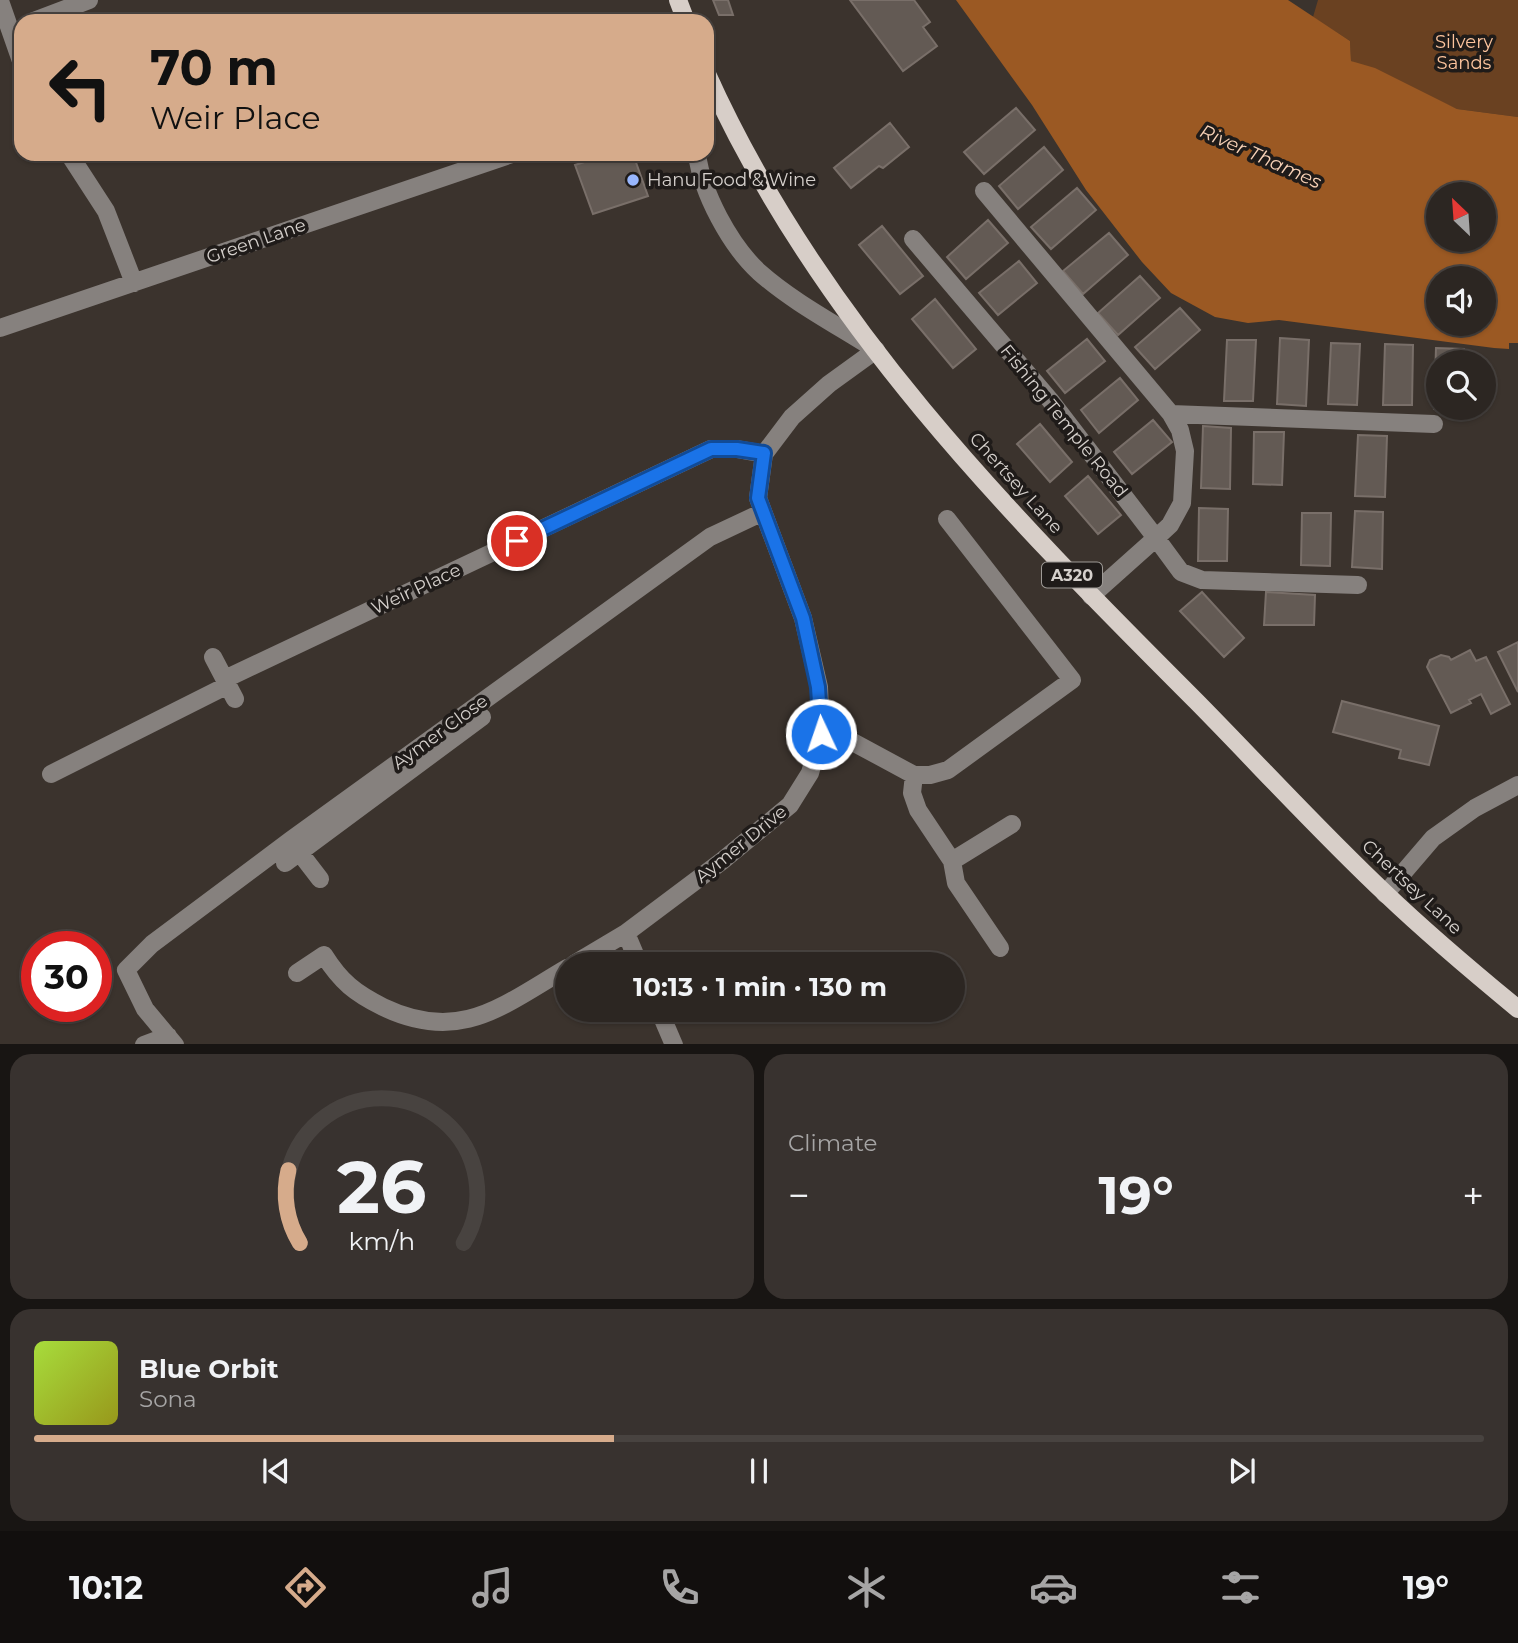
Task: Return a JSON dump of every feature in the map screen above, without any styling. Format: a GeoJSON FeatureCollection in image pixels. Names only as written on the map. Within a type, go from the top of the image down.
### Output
{"type":"FeatureCollection","features":[{"type":"Feature","properties":{"kind":"main road","name":"Chertsey Lane"},"geometry":{"type":"LineString","coordinates":[[714,92],[749,160],[809,260],[838,303],[918,406],[1091,596],[1385,894],[1518,1009]]}},
{"type":"Feature","properties":{"kind":"street"},"geometry":{"type":"LineString","coordinates":[[52,14],[89,0]]}},
{"type":"Feature","properties":{"kind":"street"},"geometry":{"type":"LineString","coordinates":[[0,1],[14,25]]}},
{"type":"Feature","properties":{"kind":"street"},"geometry":{"type":"LineString","coordinates":[[74,161],[106,211],[134,283]]}},
{"type":"Feature","properties":{"kind":"street","name":"Green Lane"},"geometry":{"type":"LineString","coordinates":[[0,328],[491,161]]}},
{"type":"Feature","properties":{"kind":"street"},"geometry":{"type":"LineString","coordinates":[[698,161],[700,173],[723,226],[758,271],[794,298],[876,350],[829,384],[792,417],[764,453]]}},
{"type":"Feature","properties":{"kind":"street"},"geometry":{"type":"LineString","coordinates":[[984,191],[1171,414],[1180,429],[1185,451],[1182,503],[1170,525],[1091,596]]}},
{"type":"Feature","properties":{"kind":"street","name":"Fishing Temple Road"},"geometry":{"type":"LineString","coordinates":[[913,239],[1049,401],[1181,572],[1202,580],[1358,585]]}},
{"type":"Feature","properties":{"kind":"street"},"geometry":{"type":"LineString","coordinates":[[1171,414],[1434,424]]}},
{"type":"Feature","properties":{"kind":"street","name":"Weir Place"},"geometry":{"type":"LineString","coordinates":[[51,774],[711,449],[764,453]]}},
{"type":"Feature","properties":{"kind":"street","name":"Aymer Drive"},"geometry":{"type":"LineString","coordinates":[[594,952],[626,933],[722,861],[790,805],[810,773],[821,734],[818,687],[803,618],[758,498],[764,453]]}},
{"type":"Feature","properties":{"kind":"street","name":"Aymer Close"},"geometry":{"type":"LineString","coordinates":[[172,1040],[145,1009],[126,970],[152,944],[290,840],[710,537],[763,512]]}},
{"type":"Feature","properties":{"kind":"street"},"geometry":{"type":"LineString","coordinates":[[821,734],[849,740],[914,775],[930,775],[948,770],[1072,680],[947,519]]}},
{"type":"Feature","properties":{"kind":"street","name":"Aymer Close"},"geometry":{"type":"LineString","coordinates":[[285,863],[715,546],[732,528]]}},
{"type":"Feature","properties":{"kind":"street"},"geometry":{"type":"LineString","coordinates":[[213,657],[229,688]]}},
{"type":"Feature","properties":{"kind":"street"},"geometry":{"type":"LineString","coordinates":[[914,775],[912,793],[918,810],[952,862],[956,883],[1000,948]]}},
{"type":"Feature","properties":{"kind":"street"},"geometry":{"type":"LineString","coordinates":[[1385,894],[1433,838],[1475,808],[1518,785]]}},
{"type":"Feature","properties":{"kind":"street"},"geometry":{"type":"LineString","coordinates":[[952,862],[1012,824]]}},
{"type":"Feature","properties":{"kind":"street"},"geometry":{"type":"LineString","coordinates":[[300,853],[320,879]]}},
{"type":"Feature","properties":{"kind":"street"},"geometry":{"type":"LineString","coordinates":[[626,933],[634,952]]}},
{"type":"Feature","properties":{"kind":"street"},"geometry":{"type":"LineString","coordinates":[[297,973],[324,955],[338,977],[365,998],[395,1012],[434,1023],[459,1022],[497,1009],[555,975]]}},
{"type":"Feature","properties":{"kind":"street"},"geometry":{"type":"LineString","coordinates":[[664,1022],[674,1044]]}},
{"type":"Feature","properties":{"kind":"street"},"geometry":{"type":"LineString","coordinates":[[150,1044],[172,1040]]}},
{"type":"Feature","properties":{"kind":"green space","name":"Silvery Sands"},"geometry":{"type":"Polygon","coordinates":[[[1318,0],[1518,0],[1518,117],[1457,109],[1351,61],[1350,41],[1313,17],[1318,0]]]}},
{"type":"Feature","properties":{"kind":"water","name":"River Thames"},"geometry":{"type":"Polygon","coordinates":[[[956,0],[1288,0],[1350,41],[1351,61],[1375,68],[1457,109],[1518,117],[1518,343],[1509,343],[1509,349],[1494,348],[1279,320],[1248,323],[1215,317],[1171,293],[1142,262],[1086,190],[1032,105],[956,0]]]}},
{"type":"Feature","properties":{"kind":"building"},"geometry":{"type":"Polygon","coordinates":[[[713,0],[728,0],[733,15],[719,15],[713,0]]]}},
{"type":"Feature","properties":{"kind":"building"},"geometry":{"type":"Polygon","coordinates":[[[850,0],[914,0],[930,22],[923,27],[937,46],[903,71],[850,0]]]}},
{"type":"Feature","properties":{"kind":"building"},"geometry":{"type":"Polygon","coordinates":[[[1016,108],[1035,130],[984,174],[964,152],[1016,108]]]}},
{"type":"Feature","properties":{"kind":"building"},"geometry":{"type":"Polygon","coordinates":[[[890,123],[909,147],[883,168],[879,166],[851,188],[834,168],[890,123]]]}},
{"type":"Feature","properties":{"kind":"building"},"geometry":{"type":"Polygon","coordinates":[[[1044,147],[1063,170],[1018,209],[999,186],[1044,147]]]}},
{"type":"Feature","properties":{"kind":"building"},"geometry":{"type":"Polygon","coordinates":[[[588,161],[636,161],[648,196],[593,214],[575,165],[588,161]]]}},
{"type":"Feature","properties":{"kind":"building"},"geometry":{"type":"Polygon","coordinates":[[[1077,188],[1096,210],[1051,249],[1031,227],[1077,188]]]}},
{"type":"Feature","properties":{"kind":"building"},"geometry":{"type":"Polygon","coordinates":[[[988,220],[1008,243],[966,279],[947,257],[988,220]]]}},
{"type":"Feature","properties":{"kind":"building"},"geometry":{"type":"Polygon","coordinates":[[[882,226],[923,276],[900,294],[859,245],[882,226]]]}},
{"type":"Feature","properties":{"kind":"building"},"geometry":{"type":"Polygon","coordinates":[[[1109,233],[1128,255],[1083,294],[1063,271],[1109,233]]]}},
{"type":"Feature","properties":{"kind":"building"},"geometry":{"type":"Polygon","coordinates":[[[1019,261],[1037,283],[998,315],[979,293],[1019,261]]]}},
{"type":"Feature","properties":{"kind":"building"},"geometry":{"type":"Polygon","coordinates":[[[1140,276],[1160,298],[1118,335],[1098,313],[1140,276]]]}},
{"type":"Feature","properties":{"kind":"building"},"geometry":{"type":"Polygon","coordinates":[[[935,299],[976,349],[953,368],[912,319],[935,299]]]}},
{"type":"Feature","properties":{"kind":"building"},"geometry":{"type":"Polygon","coordinates":[[[1180,308],[1200,330],[1155,369],[1135,347],[1180,308]]]}},
{"type":"Feature","properties":{"kind":"building"},"geometry":{"type":"Polygon","coordinates":[[[1280,338],[1309,340],[1306,406],[1277,404],[1280,338]]]}},
{"type":"Feature","properties":{"kind":"building"},"geometry":{"type":"Polygon","coordinates":[[[1087,339],[1105,361],[1065,393],[1047,371],[1087,339]]]}},
{"type":"Feature","properties":{"kind":"building"},"geometry":{"type":"Polygon","coordinates":[[[1227,340],[1256,340],[1253,401],[1224,401],[1227,340]]]}},
{"type":"Feature","properties":{"kind":"building"},"geometry":{"type":"Polygon","coordinates":[[[1331,343],[1360,344],[1357,405],[1328,404],[1331,343]]]}},
{"type":"Feature","properties":{"kind":"building"},"geometry":{"type":"Polygon","coordinates":[[[1385,344],[1413,345],[1412,405],[1383,405],[1385,344]]]}},
{"type":"Feature","properties":{"kind":"building"},"geometry":{"type":"Polygon","coordinates":[[[1436,348],[1464,349],[1464,350],[1436,348]]]}},
{"type":"Feature","properties":{"kind":"building"},"geometry":{"type":"Polygon","coordinates":[[[1120,378],[1138,400],[1099,433],[1081,410],[1120,378]]]}},
{"type":"Feature","properties":{"kind":"building"},"geometry":{"type":"Polygon","coordinates":[[[1153,420],[1172,442],[1132,474],[1114,452],[1153,420]]]}},
{"type":"Feature","properties":{"kind":"building"},"geometry":{"type":"Polygon","coordinates":[[[1040,424],[1072,462],[1050,482],[1017,444],[1040,424]]]}},
{"type":"Feature","properties":{"kind":"building"},"geometry":{"type":"Polygon","coordinates":[[[1203,426],[1231,428],[1230,489],[1201,488],[1203,426]]]}},
{"type":"Feature","properties":{"kind":"building"},"geometry":{"type":"Polygon","coordinates":[[[1254,432],[1284,432],[1282,485],[1253,484],[1254,432]]]}},
{"type":"Feature","properties":{"kind":"building"},"geometry":{"type":"Polygon","coordinates":[[[1358,435],[1387,436],[1385,497],[1355,496],[1358,435]]]}},
{"type":"Feature","properties":{"kind":"building"},"geometry":{"type":"Polygon","coordinates":[[[1088,476],[1121,515],[1098,534],[1065,496],[1088,476]]]}},
{"type":"Feature","properties":{"kind":"building"},"geometry":{"type":"Polygon","coordinates":[[[1199,508],[1228,509],[1227,561],[1198,561],[1199,508]]]}},
{"type":"Feature","properties":{"kind":"building"},"geometry":{"type":"Polygon","coordinates":[[[1355,511],[1383,512],[1382,569],[1352,567],[1355,511]]]}},
{"type":"Feature","properties":{"kind":"building"},"geometry":{"type":"Polygon","coordinates":[[[1302,513],[1331,513],[1330,566],[1301,565],[1302,513]]]}},
{"type":"Feature","properties":{"kind":"building"},"geometry":{"type":"Polygon","coordinates":[[[1202,592],[1244,638],[1224,657],[1180,611],[1202,592]]]}},
{"type":"Feature","properties":{"kind":"building"},"geometry":{"type":"Polygon","coordinates":[[[1266,592],[1315,595],[1314,625],[1264,625],[1266,592]]]}},
{"type":"Feature","properties":{"kind":"building"},"geometry":{"type":"Polygon","coordinates":[[[1518,642],[1518,692],[1498,652],[1518,642]]]}},
{"type":"Feature","properties":{"kind":"building"},"geometry":{"type":"Polygon","coordinates":[[[1470,650],[1476,661],[1486,657],[1510,704],[1491,714],[1481,694],[1469,700],[1471,703],[1451,713],[1427,667],[1430,660],[1441,655],[1451,660],[1470,650]]]}},
{"type":"Feature","properties":{"kind":"building"},"geometry":{"type":"Polygon","coordinates":[[[1342,701],[1439,726],[1429,765],[1399,758],[1401,750],[1333,732],[1342,701]]]}},
{"type":"Feature","properties":{"kind":"place","name":"Hanu Food & Wine"},"geometry":{"type":"Point","coordinates":[633,180]}},
{"type":"Feature","properties":{"kind":"route"},"geometry":{"type":"LineString","coordinates":[[517,541],[711,449],[764,453],[758,498],[803,618],[818,687],[821,734]]}}]}
